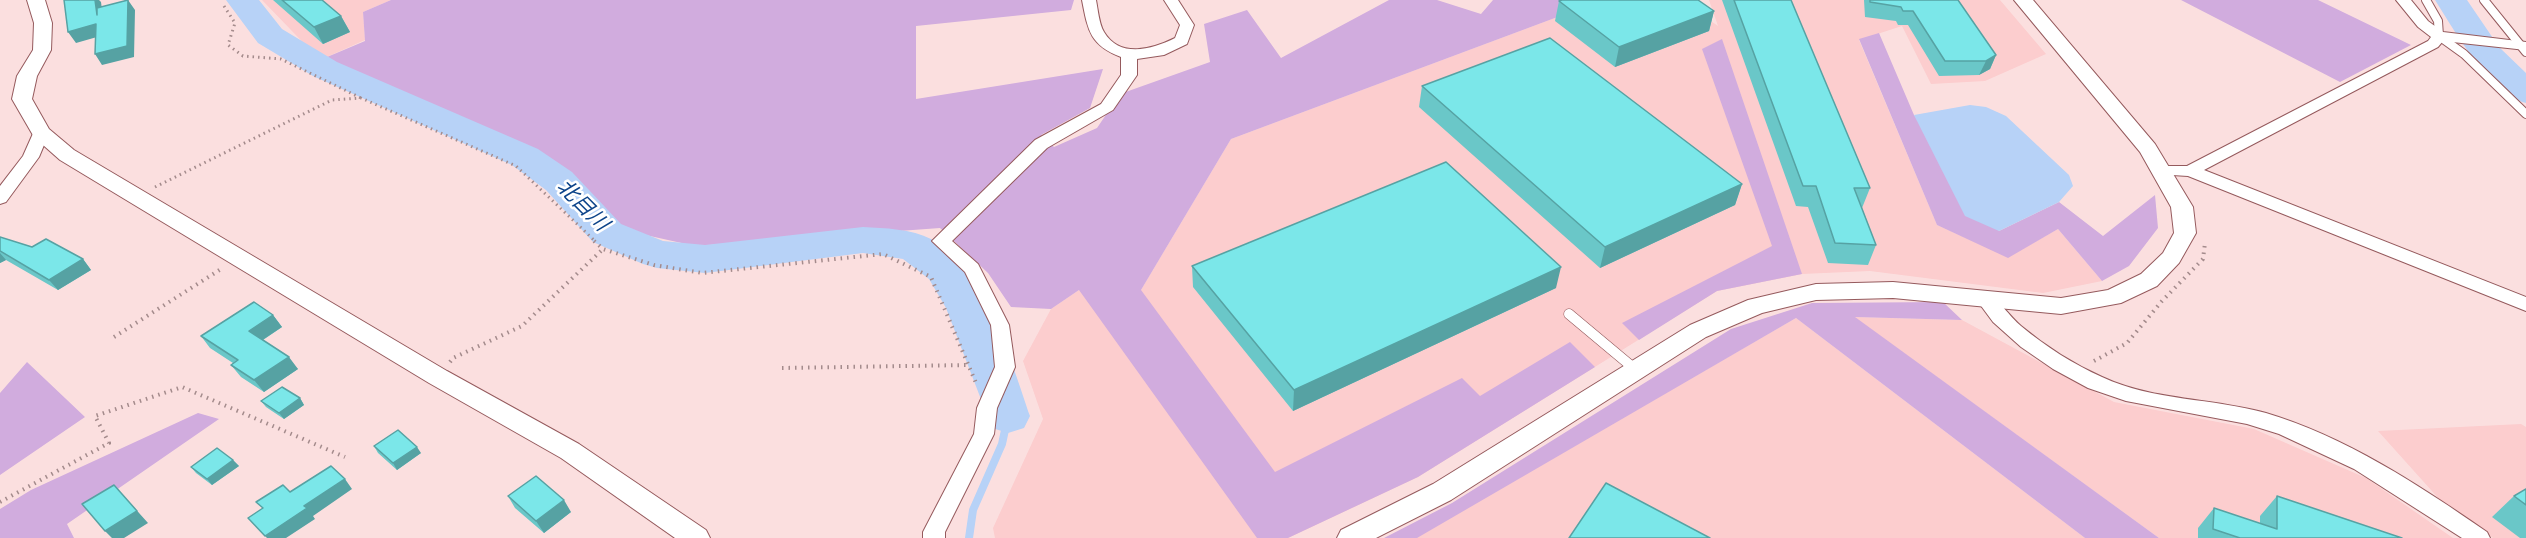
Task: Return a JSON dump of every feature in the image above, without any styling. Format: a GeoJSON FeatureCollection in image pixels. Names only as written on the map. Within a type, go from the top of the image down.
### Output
{"type":"FeatureCollection","features":[{"type":"Feature","properties":{"kind":"street"},"geometry":{"type":"LineString","coordinates":[[36,0],[43,23],[42,50],[27,76],[22,99],[41,133],[68,155],[239,258],[438,377],[570,451],[696,538]]}},
{"type":"Feature","properties":{"kind":"street"},"geometry":{"type":"LineString","coordinates":[[1089,0],[1096,32],[1109,47],[1129,55],[1159,52],[1182,40],[1187,25],[1171,0]]}},
{"type":"Feature","properties":{"kind":"street"},"geometry":{"type":"LineString","coordinates":[[1351,538],[1442,492],[1698,331],[1746,310],[1816,292],[1893,290],[2061,306],[2113,297],[2150,280],[2172,258],[2185,233],[2182,207],[2148,149],[2023,0]]}},
{"type":"Feature","properties":{"kind":"street"},"geometry":{"type":"LineString","coordinates":[[2403,0],[2423,24],[2445,36],[2524,48]]}},
{"type":"Feature","properties":{"kind":"street"},"geometry":{"type":"LineString","coordinates":[[2190,171],[2445,36]]}},
{"type":"Feature","properties":{"kind":"street"},"geometry":{"type":"LineString","coordinates":[[934,538],[934,532],[984,434],[987,408],[1005,367],[1000,325],[972,268],[941,241],[1041,144],[1107,107],[1129,75],[1129,55]]}},
{"type":"Feature","properties":{"kind":"street"},"geometry":{"type":"LineString","coordinates":[[0,198],[31,157],[41,133]]}},
{"type":"Feature","properties":{"kind":"street"},"geometry":{"type":"LineString","coordinates":[[2162,170],[2190,171],[2526,304]]}},
{"type":"Feature","properties":{"kind":"street"},"geometry":{"type":"LineString","coordinates":[[1985,299],[2000,319],[2035,347],[2095,382],[2125,394],[2231,411],[2285,427],[2365,466],[2433,506],[2479,538]]}},
{"type":"Feature","properties":{"kind":"lane"},"geometry":{"type":"LineString","coordinates":[[2426,0],[2445,36],[2526,114]]}},
{"type":"Feature","properties":{"kind":"lane"},"geometry":{"type":"LineString","coordinates":[[2484,0],[2524,48]]}},
{"type":"Feature","properties":{"kind":"lane"},"geometry":{"type":"LineString","coordinates":[[1569,314],[1636,370]]}},
{"type":"Feature","properties":{"kind":"path"},"geometry":{"type":"LineString","coordinates":[[224,6],[235,23],[228,45],[243,56],[280,59],[361,98],[516,166],[603,249],[654,265],[702,273],[884,254],[930,277],[987,408]]}},
{"type":"Feature","properties":{"kind":"path"},"geometry":{"type":"LineString","coordinates":[[136,196],[332,100],[361,98]]}},
{"type":"Feature","properties":{"kind":"path"},"geometry":{"type":"LineString","coordinates":[[438,377],[453,358],[522,326],[603,249]]}},
{"type":"Feature","properties":{"kind":"path"},"geometry":{"type":"LineString","coordinates":[[114,337],[239,258]]}},
{"type":"Feature","properties":{"kind":"path"},"geometry":{"type":"LineString","coordinates":[[782,368],[969,364]]}},
{"type":"Feature","properties":{"kind":"path"},"geometry":{"type":"LineString","coordinates":[[0,502],[109,443],[94,416],[182,387],[345,457]]}},
{"type":"Feature","properties":{"kind":"shaded area"},"geometry":{"type":"Polygon","coordinates":[[[262,0],[391,0],[363,12],[365,40],[320,60],[262,0]]]}},
{"type":"Feature","properties":{"kind":"shaded area"},"geometry":{"type":"Polygon","coordinates":[[[391,0],[1074,0],[1071,10],[916,26],[916,99],[1103,69],[1090,108],[1041,135],[1054,147],[1097,128],[1120,94],[1210,62],[1204,24],[1247,10],[1281,58],[1389,0],[1437,0],[1481,14],[1493,0],[1603,0],[1231,139],[1141,290],[1275,472],[1462,378],[1480,396],[1570,342],[1595,367],[1418,477],[1288,538],[1257,538],[1079,290],[1051,309],[1011,307],[988,273],[940,228],[695,246],[623,230],[565,176],[525,152],[320,60],[365,41],[363,12],[391,0]]]}},
{"type":"Feature","properties":{"kind":"shaded area"},"geometry":{"type":"Polygon","coordinates":[[[1603,0],[1681,0],[1718,26],[1709,0],[2000,0],[2046,54],[1985,81],[1931,84],[1902,26],[1859,40],[1937,225],[2008,257],[2058,229],[2102,281],[2043,293],[1870,271],[1802,274],[1717,291],[1418,477],[1288,538],[995,538],[993,528],[1043,419],[1023,361],[1051,309],[1079,290],[1141,290],[1231,139],[1603,0]]]}},
{"type":"Feature","properties":{"kind":"shaded area"},"geometry":{"type":"Polygon","coordinates":[[[2181,0],[2318,0],[2411,45],[2340,82],[2181,0]]]}},
{"type":"Feature","properties":{"kind":"shaded area"},"geometry":{"type":"Polygon","coordinates":[[[1879,33],[1914,115],[1999,231],[2059,202],[2103,236],[2155,195],[2158,228],[2129,266],[2102,281],[2058,229],[2008,258],[1937,225],[1859,39],[1879,33]]]}},
{"type":"Feature","properties":{"kind":"shaded area"},"geometry":{"type":"Polygon","coordinates":[[[1722,39],[1802,274],[1717,291],[1639,340],[1622,323],[1772,246],[1702,49],[1722,39]]]}},
{"type":"Feature","properties":{"kind":"shaded area"},"geometry":{"type":"Polygon","coordinates":[[[1943,302],[1962,320],[1855,317],[2159,538],[2085,538],[1796,318],[1417,538],[1384,538],[1452,503],[1731,329],[1812,303],[1943,302]]]}},
{"type":"Feature","properties":{"kind":"shaded area"},"geometry":{"type":"Polygon","coordinates":[[[1854,317],[1962,320],[2114,402],[2254,429],[2366,478],[2453,538],[2159,538],[1854,317]]]}},
{"type":"Feature","properties":{"kind":"shaded area"},"geometry":{"type":"Polygon","coordinates":[[[1796,318],[2085,538],[1395,538],[1502,487],[1796,318]]]}},
{"type":"Feature","properties":{"kind":"shaded area"},"geometry":{"type":"Polygon","coordinates":[[[27,362],[85,417],[0,475],[0,393],[27,362]]]}},
{"type":"Feature","properties":{"kind":"shaded area"},"geometry":{"type":"Polygon","coordinates":[[[198,413],[219,419],[67,524],[74,538],[0,538],[0,509],[31,490],[198,413]]]}},
{"type":"Feature","properties":{"kind":"shaded area"},"geometry":{"type":"Polygon","coordinates":[[[2521,424],[2526,427],[2526,538],[2493,538],[2440,500],[2378,431],[2521,424]]]}},
{"type":"Feature","properties":{"kind":"water"},"geometry":{"type":"Polygon","coordinates":[[[1970,105],[1986,107],[2006,116],[2069,175],[2073,186],[2059,202],[1999,231],[1965,216],[1914,115],[1970,105]]]}},
{"type":"Feature","properties":{"kind":"building"},"geometry":{"type":"Polygon","coordinates":[[[64,0],[95,0],[97,15],[97,8],[128,0],[127,46],[95,54],[96,24],[68,32],[64,0]]]}},
{"type":"Feature","properties":{"kind":"building"},"geometry":{"type":"Polygon","coordinates":[[[282,0],[322,0],[341,16],[314,27],[282,0]]]}},
{"type":"Feature","properties":{"kind":"building"},"geometry":{"type":"Polygon","coordinates":[[[1698,0],[1714,11],[1619,47],[1559,1],[1698,0]]]}},
{"type":"Feature","properties":{"kind":"building"},"geometry":{"type":"Polygon","coordinates":[[[1734,0],[1791,0],[1870,188],[1854,188],[1876,245],[1835,243],[1816,186],[1803,186],[1734,0]]]}},
{"type":"Feature","properties":{"kind":"building"},"geometry":{"type":"Polygon","coordinates":[[[1870,0],[1958,0],[1996,55],[1986,61],[1945,61],[1913,11],[1903,11],[1901,7],[1870,2],[1870,0]]]}},
{"type":"Feature","properties":{"kind":"building"},"geometry":{"type":"Polygon","coordinates":[[[1550,38],[1742,184],[1605,247],[1422,86],[1550,38]]]}},
{"type":"Feature","properties":{"kind":"building"},"geometry":{"type":"Polygon","coordinates":[[[1446,162],[1561,267],[1294,390],[1192,266],[1446,162]]]}},
{"type":"Feature","properties":{"kind":"building"},"geometry":{"type":"Polygon","coordinates":[[[0,237],[32,247],[46,239],[83,259],[49,280],[0,251],[0,237]]]}},
{"type":"Feature","properties":{"kind":"building"},"geometry":{"type":"Polygon","coordinates":[[[254,302],[273,315],[249,331],[289,357],[254,380],[231,365],[238,360],[201,336],[254,302]]]}},
{"type":"Feature","properties":{"kind":"building"},"geometry":{"type":"Polygon","coordinates":[[[282,387],[300,398],[279,413],[261,401],[282,387]]]}},
{"type":"Feature","properties":{"kind":"building"},"geometry":{"type":"Polygon","coordinates":[[[398,430],[417,447],[393,463],[374,446],[398,430]]]}},
{"type":"Feature","properties":{"kind":"building"},"geometry":{"type":"Polygon","coordinates":[[[217,448],[233,460],[207,479],[191,467],[217,448]]]}},
{"type":"Feature","properties":{"kind":"building"},"geometry":{"type":"Polygon","coordinates":[[[331,466],[345,479],[304,506],[307,508],[265,536],[248,518],[263,508],[256,502],[283,485],[290,492],[331,466]]]}},
{"type":"Feature","properties":{"kind":"building"},"geometry":{"type":"Polygon","coordinates":[[[536,476],[564,500],[536,521],[508,496],[536,476]]]}},
{"type":"Feature","properties":{"kind":"building"},"geometry":{"type":"Polygon","coordinates":[[[1606,483],[1710,538],[1569,538],[1606,483]]]}},
{"type":"Feature","properties":{"kind":"building"},"geometry":{"type":"Polygon","coordinates":[[[114,485],[137,511],[105,531],[82,504],[114,485]]]}},
{"type":"Feature","properties":{"kind":"building"},"geometry":{"type":"Polygon","coordinates":[[[2526,489],[2526,505],[2514,496],[2526,489]]]}},
{"type":"Feature","properties":{"kind":"building"},"geometry":{"type":"Polygon","coordinates":[[[2277,496],[2402,538],[2240,538],[2213,529],[2214,508],[2277,529],[2277,496]]]}},
{"type":"Feature","properties":{"kind":"waterway","name":"北目川"},"geometry":{"type":"LineString","coordinates":[[242,0],[270,36],[325,69],[525,157],[559,181],[607,233],[657,254],[705,259],[863,240],[889,242],[916,248],[944,269],[967,308],[989,360],[1008,416]]}},
{"type":"Feature","properties":{"kind":"waterway"},"geometry":{"type":"LineString","coordinates":[[2451,0],[2486,54],[2526,92]]}},
{"type":"Feature","properties":{"kind":"waterway"},"geometry":{"type":"LineString","coordinates":[[969,538],[973,510],[1002,444],[1008,416]]}}]}
